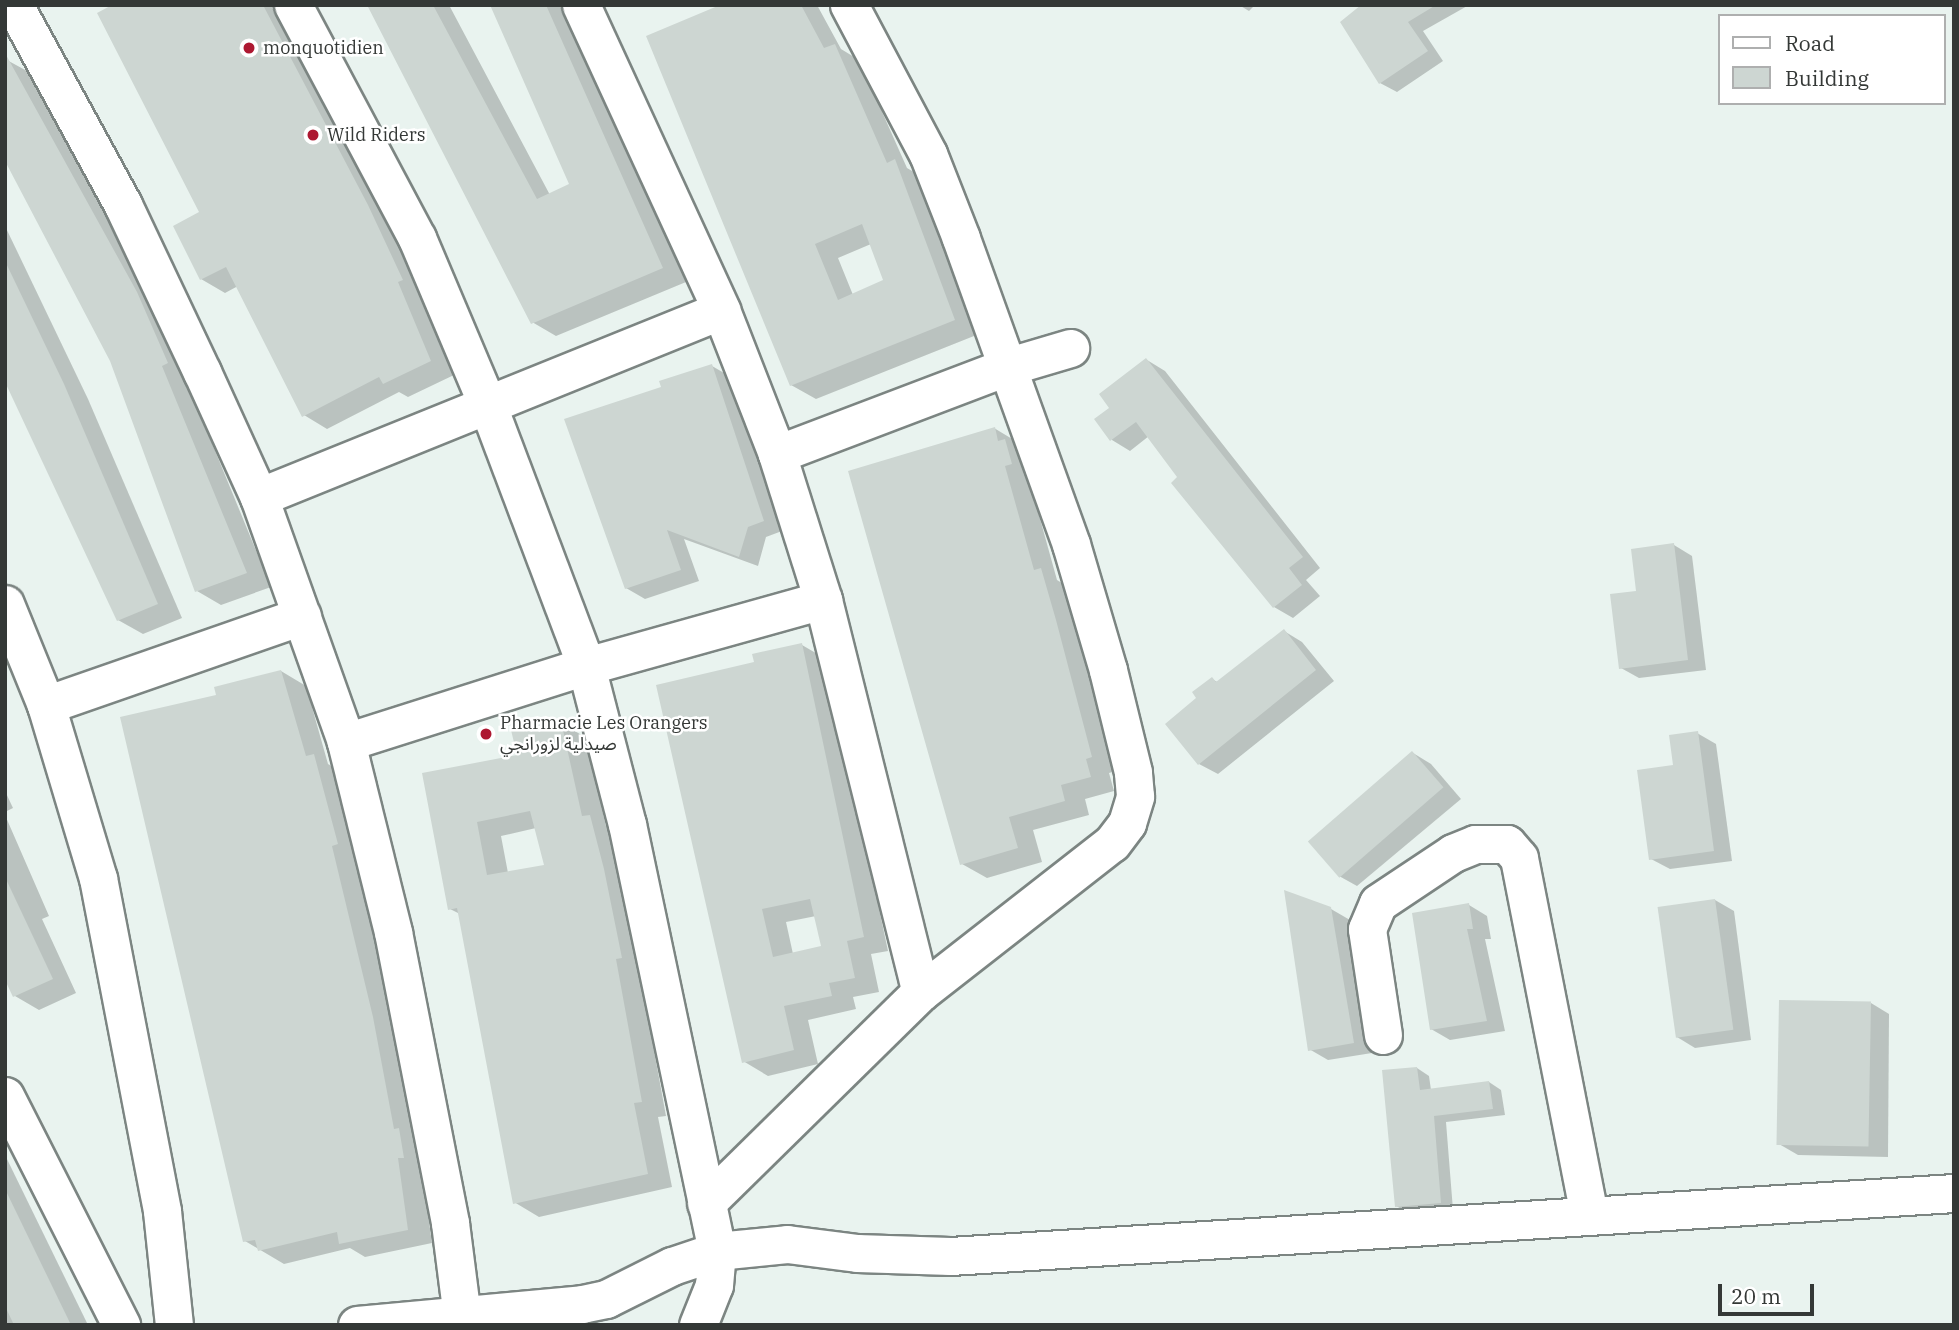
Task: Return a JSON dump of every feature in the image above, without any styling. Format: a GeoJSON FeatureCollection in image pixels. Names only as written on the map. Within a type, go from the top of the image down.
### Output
{"type":"FeatureCollection","features":[{"type":"Feature","properties":{"kind":"street"},"geometry":{"type":"LineString","coordinates":[[14,5],[123,205],[259,497],[346,742],[393,932],[450,1223],[462,1317]]}},
{"type":"Feature","properties":{"kind":"street"},"geometry":{"type":"LineString","coordinates":[[292,5],[416,238],[488,406],[586,666],[626,824],[717,1251],[714,1285],[698,1325]]}},
{"type":"Feature","properties":{"kind":"street"},"geometry":{"type":"LineString","coordinates":[[581,5],[721,310],[778,454],[823,600],[921,992]]}},
{"type":"Feature","properties":{"kind":"street"},"geometry":{"type":"LineString","coordinates":[[706,1203],[921,992],[1112,843],[1127,823],[1135,796],[1133,772],[1108,670],[1074,556],[1006,367],[928,154],[849,5]]}},
{"type":"Feature","properties":{"kind":"street"},"geometry":{"type":"LineString","coordinates":[[259,497],[721,310]]}},
{"type":"Feature","properties":{"kind":"street"},"geometry":{"type":"LineString","coordinates":[[778,454],[1006,367],[1070,348]]}},
{"type":"Feature","properties":{"kind":"street"},"geometry":{"type":"LineString","coordinates":[[346,742],[586,666],[823,600]]}},
{"type":"Feature","properties":{"kind":"street"},"geometry":{"type":"LineString","coordinates":[[46,705],[302,616]]}},
{"type":"Feature","properties":{"kind":"street"},"geometry":{"type":"LineString","coordinates":[[9,627],[46,705],[98,878],[162,1210],[174,1325]]}},
{"type":"Feature","properties":{"kind":"street"},"geometry":{"type":"LineString","coordinates":[[1383,1035],[1367,929],[1378,903],[1453,853],[1475,845],[1507,844],[1519,858],[1589,1215]]}},
{"type":"Feature","properties":{"kind":"street"},"geometry":{"type":"LineString","coordinates":[[5,1096],[121,1325]]}},
{"type":"Feature","properties":{"kind":"street"},"geometry":{"type":"LineString","coordinates":[[357,1325],[462,1317],[606,1299],[672,1266],[717,1251],[786,1244],[950,1256],[1954,1193]]}},
{"type":"Feature","properties":{"kind":"building"},"geometry":{"type":"Polygon","coordinates":[[[112,5],[263,5],[368,205],[403,280],[398,282],[431,361],[383,384],[379,377],[302,417],[226,267],[200,280],[173,226],[199,212],[97,13],[112,5]]]}},
{"type":"Feature","properties":{"kind":"building"},"geometry":{"type":"Polygon","coordinates":[[[367,5],[433,5],[537,199],[569,184],[490,5],[546,5],[663,268],[531,324],[367,5]]]}},
{"type":"Feature","properties":{"kind":"building"},"geometry":{"type":"Polygon","coordinates":[[[720,5],[801,5],[824,48],[835,44],[887,163],[895,159],[955,320],[790,386],[646,36],[720,5]],[[862,224],[815,244],[838,300],[883,280],[862,224]]]}},
{"type":"Feature","properties":{"kind":"building"},"geometry":{"type":"Polygon","coordinates":[[[1361,5],[1436,5],[1408,22],[1428,51],[1379,84],[1340,22],[1361,5]]]}},
{"type":"Feature","properties":{"kind":"building"},"geometry":{"type":"Polygon","coordinates":[[[5,53],[137,292],[168,363],[162,366],[247,573],[195,592],[110,361],[5,161],[5,53]]]}},
{"type":"Feature","properties":{"kind":"building"},"geometry":{"type":"Polygon","coordinates":[[[5,261],[64,384],[158,604],[117,621],[5,382],[5,261]]]}},
{"type":"Feature","properties":{"kind":"building"},"geometry":{"type":"Polygon","coordinates":[[[1146,358],[1303,557],[1289,568],[1302,585],[1273,608],[1171,483],[1177,477],[1136,422],[1110,441],[1094,419],[1109,408],[1099,394],[1146,358]]]}},
{"type":"Feature","properties":{"kind":"building"},"geometry":{"type":"Polygon","coordinates":[[[712,364],[764,521],[748,527],[739,557],[667,530],[681,570],[625,589],[564,419],[661,387],[659,381],[712,364]]]}},
{"type":"Feature","properties":{"kind":"building"},"geometry":{"type":"Polygon","coordinates":[[[995,427],[998,441],[1005,439],[1012,464],[1005,466],[1034,570],[1041,568],[1056,620],[1092,757],[1086,759],[1091,777],[1061,785],[1065,801],[1009,817],[1018,848],[960,865],[848,471],[995,427]]]}},
{"type":"Feature","properties":{"kind":"building"},"geometry":{"type":"Polygon","coordinates":[[[1674,543],[1688,660],[1619,669],[1610,594],[1636,591],[1631,549],[1674,543]]]}},
{"type":"Feature","properties":{"kind":"building"},"geometry":{"type":"Polygon","coordinates":[[[1284,629],[1316,670],[1198,765],[1165,724],[1196,698],[1192,692],[1212,677],[1216,682],[1284,629]]]}},
{"type":"Feature","properties":{"kind":"building"},"geometry":{"type":"Polygon","coordinates":[[[802,643],[864,937],[847,941],[855,978],[829,983],[832,996],[784,1006],[794,1050],[742,1063],[656,685],[754,662],[752,654],[802,643]],[[810,899],[762,909],[773,957],[821,946],[810,899]]]}},
{"type":"Feature","properties":{"kind":"building"},"geometry":{"type":"Polygon","coordinates":[[[281,670],[306,756],[314,754],[338,844],[332,846],[373,1017],[394,1129],[399,1128],[404,1158],[398,1158],[408,1230],[339,1244],[337,1232],[258,1251],[255,1240],[243,1242],[120,717],[216,695],[214,687],[281,670]]]}},
{"type":"Feature","properties":{"kind":"building"},"geometry":{"type":"Polygon","coordinates":[[[561,721],[582,816],[590,815],[604,869],[622,958],[616,959],[642,1102],[634,1103],[648,1174],[513,1204],[457,908],[448,910],[422,773],[517,755],[511,730],[561,721]],[[530,811],[477,822],[487,875],[544,865],[530,811]]]}},
{"type":"Feature","properties":{"kind":"building"},"geometry":{"type":"Polygon","coordinates":[[[1698,731],[1714,851],[1649,860],[1637,770],[1673,765],[1669,735],[1698,731]]]}},
{"type":"Feature","properties":{"kind":"building"},"geometry":{"type":"Polygon","coordinates":[[[1412,751],[1443,787],[1339,878],[1308,842],[1412,751]]]}},
{"type":"Feature","properties":{"kind":"building"},"geometry":{"type":"Polygon","coordinates":[[[5,877],[53,979],[13,997],[5,980],[5,877]]]}},
{"type":"Feature","properties":{"kind":"building"},"geometry":{"type":"Polygon","coordinates":[[[1284,890],[1331,907],[1354,1043],[1308,1051],[1284,890]]]}},
{"type":"Feature","properties":{"kind":"building"},"geometry":{"type":"Polygon","coordinates":[[[1715,899],[1733,1030],[1676,1038],[1658,907],[1715,899]]]}},
{"type":"Feature","properties":{"kind":"building"},"geometry":{"type":"Polygon","coordinates":[[[1469,903],[1473,929],[1467,929],[1487,1021],[1430,1030],[1412,913],[1469,903]]]}},
{"type":"Feature","properties":{"kind":"building"},"geometry":{"type":"Polygon","coordinates":[[[1779,1000],[1871,1002],[1868,1147],[1776,1145],[1779,1000]]]}},
{"type":"Feature","properties":{"kind":"building"},"geometry":{"type":"Polygon","coordinates":[[[1417,1067],[1420,1090],[1489,1081],[1493,1109],[1434,1116],[1441,1203],[1395,1207],[1382,1070],[1417,1067]]]}},
{"type":"Feature","properties":{"kind":"building"},"geometry":{"type":"Polygon","coordinates":[[[5,1189],[71,1325],[14,1325],[5,1306],[5,1189]]]}},
{"type":"Feature","properties":{"kind":"place","name":"monquotidien"},"geometry":{"type":"Point","coordinates":[249,48]}},
{"type":"Feature","properties":{"kind":"place","name":"Wild Riders"},"geometry":{"type":"Point","coordinates":[313,135]}},
{"type":"Feature","properties":{"kind":"place","name":"Pharmacie Les Orangers صيدلية لزورانجي"},"geometry":{"type":"Point","coordinates":[486,734]}}]}
